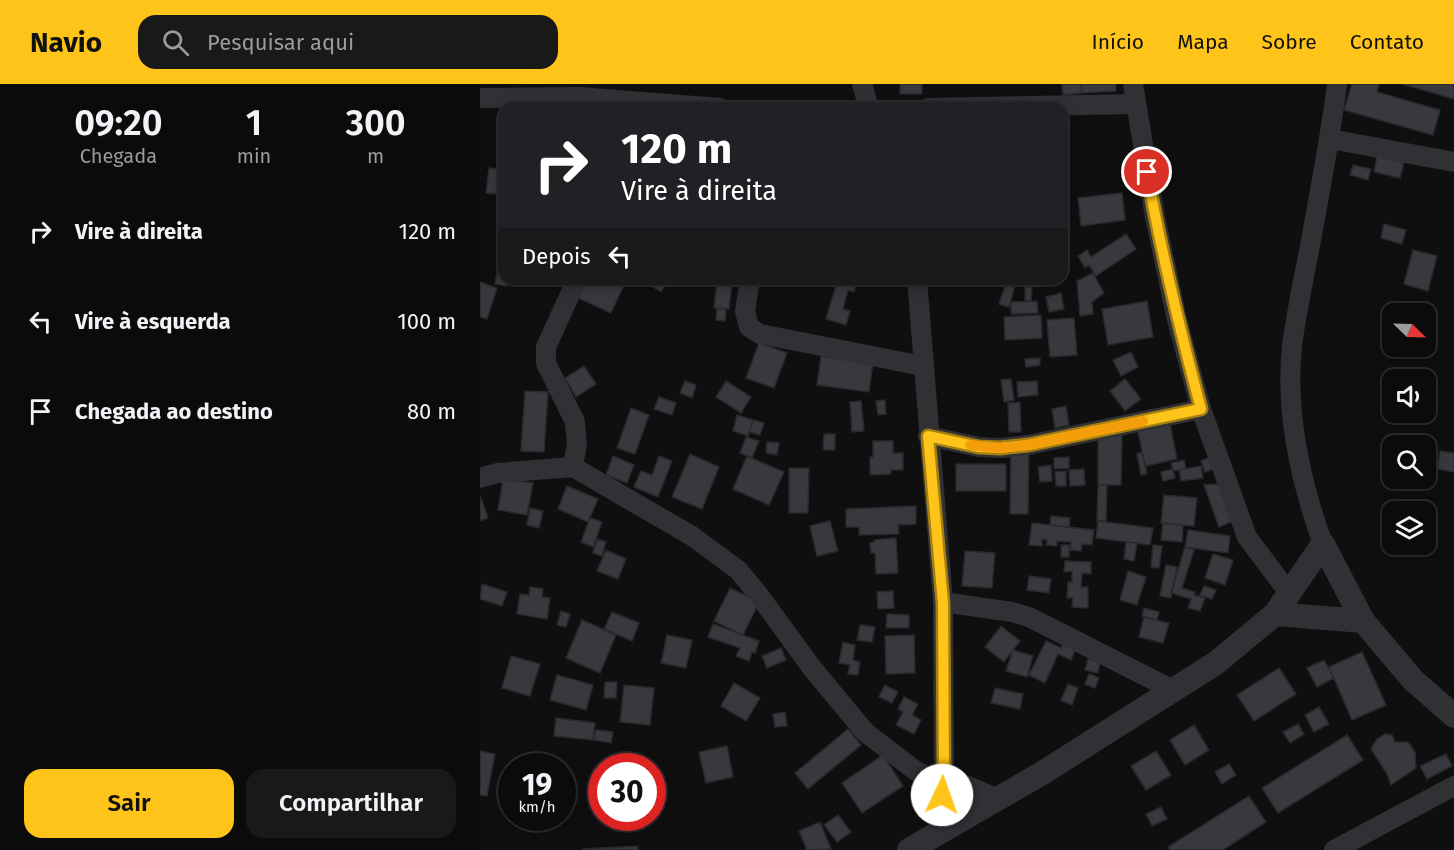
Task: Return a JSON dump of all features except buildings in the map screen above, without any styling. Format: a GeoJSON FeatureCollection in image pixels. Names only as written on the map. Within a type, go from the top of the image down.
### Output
{"type":"FeatureCollection","features":[{"type":"Feature","properties":{"kind":"street"},"geometry":{"type":"LineString","coordinates":[[862,84],[867,102]]}},
{"type":"Feature","properties":{"kind":"street"},"geometry":{"type":"LineString","coordinates":[[1133,84],[1155,218],[1177,320],[1201,409],[1248,537],[1289,593]]}},
{"type":"Feature","properties":{"kind":"street"},"geometry":{"type":"LineString","coordinates":[[1337,84],[1330,139],[1292,347],[1291,399],[1298,455],[1310,508],[1323,544],[1363,621],[1413,680],[1454,717]]}},
{"type":"Feature","properties":{"kind":"street"},"geometry":{"type":"LineString","coordinates":[[480,98],[559,102]]}},
{"type":"Feature","properties":{"kind":"street"},"geometry":{"type":"LineString","coordinates":[[1068,105],[1136,104]]}},
{"type":"Feature","properties":{"kind":"street"},"geometry":{"type":"LineString","coordinates":[[1330,139],[1454,162]]}},
{"type":"Feature","properties":{"kind":"street"},"geometry":{"type":"LineString","coordinates":[[573,467],[577,444],[575,422],[546,363],[546,347],[574,285]]}},
{"type":"Feature","properties":{"kind":"street"},"geometry":{"type":"LineString","coordinates":[[749,285],[746,311],[749,327],[760,334],[923,366]]}},
{"type":"Feature","properties":{"kind":"street"},"geometry":{"type":"LineString","coordinates":[[917,285],[943,603],[944,776],[939,833]]}},
{"type":"Feature","properties":{"kind":"street"},"geometry":{"type":"LineString","coordinates":[[928,436],[979,447],[1000,448],[1028,445],[1201,409]]}},
{"type":"Feature","properties":{"kind":"street"},"geometry":{"type":"LineString","coordinates":[[480,478],[497,473],[573,467],[692,536],[738,570],[864,732],[916,771],[927,776],[944,776],[998,799]]}},
{"type":"Feature","properties":{"kind":"street"},"geometry":{"type":"LineString","coordinates":[[909,850],[1044,772],[1216,663],[1275,614],[1323,544]]}},
{"type":"Feature","properties":{"kind":"street"},"geometry":{"type":"LineString","coordinates":[[943,603],[1012,612],[1029,617],[1173,690]]}},
{"type":"Feature","properties":{"kind":"street"},"geometry":{"type":"LineString","coordinates":[[1275,614],[1363,621]]}},
{"type":"Feature","properties":{"kind":"street"},"geometry":{"type":"LineString","coordinates":[[1334,850],[1454,786]]}},
{"type":"Feature","properties":{"kind":"slow traffic"},"geometry":{"type":"LineString","coordinates":[[970,445],[1000,448],[1028,445],[1143,421]]}},
{"type":"Feature","properties":{"kind":"route"},"geometry":{"type":"LineString","coordinates":[[942,795],[944,776],[943,603],[928,436],[979,447],[1000,448],[1028,445],[1201,409],[1177,320],[1147,172]]}}]}
